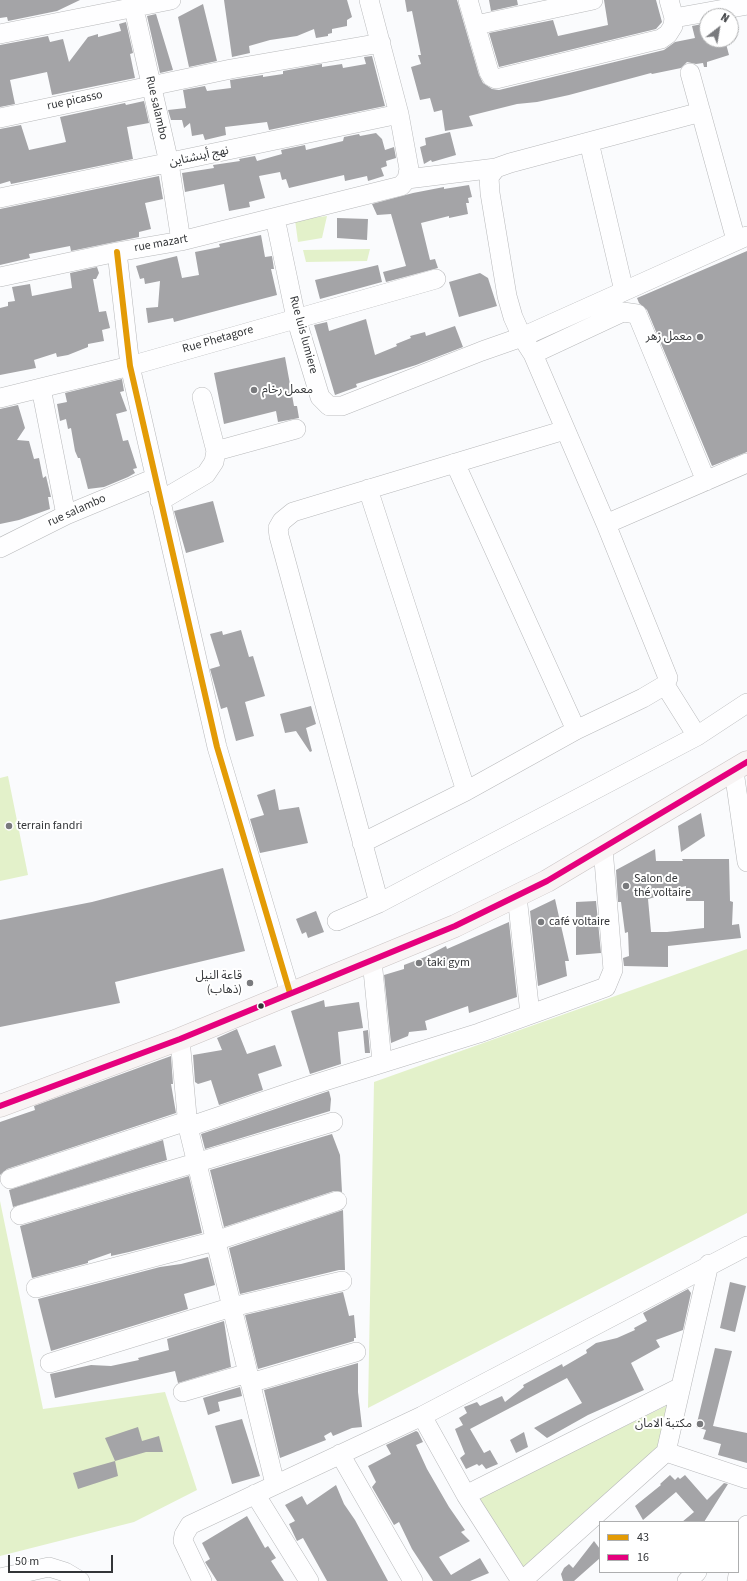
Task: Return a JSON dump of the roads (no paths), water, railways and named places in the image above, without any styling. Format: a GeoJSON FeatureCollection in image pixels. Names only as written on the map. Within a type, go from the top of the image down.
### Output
{"type":"FeatureCollection","features":[{"type":"Feature","properties":{"kind":"main road"},"geometry":{"type":"LineString","coordinates":[[0,1106],[180,1039],[456,926],[547,881],[741,767]]}},
{"type":"Feature","properties":{"kind":"street"},"geometry":{"type":"LineString","coordinates":[[0,34],[133,3],[171,0]]}},
{"type":"Feature","properties":{"kind":"street"},"geometry":{"type":"LineString","coordinates":[[369,0],[399,114],[409,169],[408,179],[496,168],[510,162],[701,112]]}},
{"type":"Feature","properties":{"kind":"street"},"geometry":{"type":"LineString","coordinates":[[468,0],[489,72],[492,77],[496,79],[661,39],[668,34],[673,26],[674,18],[669,0]]}},
{"type":"Feature","properties":{"kind":"street"},"geometry":{"type":"LineString","coordinates":[[476,26],[593,0]]}},
{"type":"Feature","properties":{"kind":"street","name":"Rue salambo"},"geometry":{"type":"LineString","coordinates":[[133,3],[169,163],[181,241]]}},
{"type":"Feature","properties":{"kind":"street"},"geometry":{"type":"LineString","coordinates":[[674,18],[747,5]]}},
{"type":"Feature","properties":{"kind":"street","name":"rue picasso"},"geometry":{"type":"LineString","coordinates":[[0,118],[231,69],[381,43]]}},
{"type":"Feature","properties":{"kind":"street"},"geometry":{"type":"LineString","coordinates":[[690,73],[701,112],[742,238]]}},
{"type":"Feature","properties":{"kind":"street","name":"نهج أينشتاين"},"geometry":{"type":"LineString","coordinates":[[0,198],[399,114]]}},
{"type":"Feature","properties":{"kind":"street"},"geometry":{"type":"LineString","coordinates":[[589,142],[624,291]]}},
{"type":"Feature","properties":{"kind":"street"},"geometry":{"type":"LineString","coordinates":[[362,843],[466,791],[576,730],[643,698],[665,685],[668,678],[606,524],[533,354],[522,337],[507,296],[490,193],[489,177],[496,168]]}},
{"type":"Feature","properties":{"kind":"street","name":"rue mazart"},"geometry":{"type":"LineString","coordinates":[[0,277],[117,252],[181,241],[401,186],[408,179]]}},
{"type":"Feature","properties":{"kind":"street","name":"Rue luis lumiere"},"geometry":{"type":"LineString","coordinates":[[274,218],[296,318],[320,397],[329,406],[342,406],[482,351],[522,337],[742,238]]}},
{"type":"Feature","properties":{"kind":"street"},"geometry":{"type":"LineString","coordinates":[[117,252],[130,366],[217,747],[290,993]]}},
{"type":"Feature","properties":{"kind":"street","name":"Rue Phetagore"},"geometry":{"type":"LineString","coordinates":[[0,398],[130,366],[296,318],[436,280]]}},
{"type":"Feature","properties":{"kind":"street"},"geometry":{"type":"LineString","coordinates":[[533,354],[623,312],[637,314],[706,481]]}},
{"type":"Feature","properties":{"kind":"street"},"geometry":{"type":"LineString","coordinates":[[41,388],[66,515]]}},
{"type":"Feature","properties":{"kind":"street"},"geometry":{"type":"LineString","coordinates":[[160,501],[206,474],[214,462],[216,450],[202,397]]}},
{"type":"Feature","properties":{"kind":"street"},"geometry":{"type":"LineString","coordinates":[[216,450],[296,429]]}},
{"type":"Feature","properties":{"kind":"street"},"geometry":{"type":"LineString","coordinates":[[379,904],[278,536],[278,528],[282,521],[293,512],[565,430]]}},
{"type":"Feature","properties":{"kind":"street"},"geometry":{"type":"LineString","coordinates":[[455,463],[576,730]]}},
{"type":"Feature","properties":{"kind":"street"},"geometry":{"type":"LineString","coordinates":[[606,524],[747,463]]}},
{"type":"Feature","properties":{"kind":"street","name":"rue salambo"},"geometry":{"type":"LineString","coordinates":[[0,548],[66,515],[155,478]]}},
{"type":"Feature","properties":{"kind":"street"},"geometry":{"type":"LineString","coordinates":[[368,489],[466,791]]}},
{"type":"Feature","properties":{"kind":"street"},"geometry":{"type":"LineString","coordinates":[[665,685],[697,736]]}},
{"type":"Feature","properties":{"kind":"street"},"geometry":{"type":"LineString","coordinates":[[337,921],[379,904],[697,736],[747,703]]}},
{"type":"Feature","properties":{"kind":"street"},"geometry":{"type":"LineString","coordinates":[[741,767],[747,862]]}},
{"type":"Feature","properties":{"kind":"street"},"geometry":{"type":"LineString","coordinates":[[10,1179],[479,1033],[606,987],[613,970],[603,848]]}},
{"type":"Feature","properties":{"kind":"street"},"geometry":{"type":"LineString","coordinates":[[516,896],[530,1014]]}},
{"type":"Feature","properties":{"kind":"street"},"geometry":{"type":"LineString","coordinates":[[372,960],[382,1062]]}},
{"type":"Feature","properties":{"kind":"street"},"geometry":{"type":"LineString","coordinates":[[180,1039],[187,1124],[274,1484]]}},
{"type":"Feature","properties":{"kind":"street"},"geometry":{"type":"LineString","coordinates":[[20,1215],[333,1122]]}},
{"type":"Feature","properties":{"kind":"street"},"geometry":{"type":"LineString","coordinates":[[36,1288],[215,1241],[337,1201]]}},
{"type":"Feature","properties":{"kind":"street"},"geometry":{"type":"LineString","coordinates":[[202,1581],[183,1541],[186,1530],[190,1525],[274,1484],[422,1416],[709,1264],[747,1246]]}},
{"type":"Feature","properties":{"kind":"street"},"geometry":{"type":"LineString","coordinates":[[422,1416],[466,1494],[521,1581],[666,1452],[709,1264]]}},
{"type":"Feature","properties":{"kind":"street"},"geometry":{"type":"LineString","coordinates":[[50,1363],[232,1307],[342,1281]]}},
{"type":"Feature","properties":{"kind":"street"},"geometry":{"type":"LineString","coordinates":[[183,1392],[249,1378],[356,1352]]}},
{"type":"Feature","properties":{"kind":"street"},"geometry":{"type":"LineString","coordinates":[[466,1494],[681,1387]]}},
{"type":"Feature","properties":{"kind":"street"},"geometry":{"type":"LineString","coordinates":[[666,1452],[747,1478]]}},
{"type":"Feature","properties":{"kind":"street"},"geometry":{"type":"LineString","coordinates":[[340,1454],[413,1581]]}},
{"type":"Feature","properties":{"kind":"street"},"geometry":{"type":"LineString","coordinates":[[255,1494],[309,1581]]}},
{"type":"Feature","properties":{"kind":"street"},"geometry":{"type":"LineString","coordinates":[[741,1570],[744,1529]]}},
{"type":"Feature","properties":{"kind":"street"},"geometry":{"type":"LineString","coordinates":[[0,1578],[49,1567],[65,1572],[80,1581]]}},
{"type":"Feature","properties":{"kind":"street"},"geometry":{"type":"LineString","coordinates":[[687,1581],[696,1573]]}},
{"type":"Feature","properties":{"kind":"place","name":"معمل زهر"},"geometry":{"type":"Point","coordinates":[700,337]}},
{"type":"Feature","properties":{"kind":"place","name":"معمل رخام"},"geometry":{"type":"Point","coordinates":[254,390]}},
{"type":"Feature","properties":{"kind":"place","name":"terrain fandri"},"geometry":{"type":"Point","coordinates":[9,826]}},
{"type":"Feature","properties":{"kind":"place","name":"Salon de thé voltaire"},"geometry":{"type":"Point","coordinates":[626,886]}},
{"type":"Feature","properties":{"kind":"place","name":"café voltaire"},"geometry":{"type":"Point","coordinates":[541,922]}},
{"type":"Feature","properties":{"kind":"place","name":"taki gym"},"geometry":{"type":"Point","coordinates":[419,963]}},
{"type":"Feature","properties":{"kind":"place","name":"قاعة النيل (ذهاب)"},"geometry":{"type":"Point","coordinates":[250,983]}},
{"type":"Feature","properties":{"kind":"place","name":"مكتبة الامان"},"geometry":{"type":"Point","coordinates":[700,1424]}}]}
